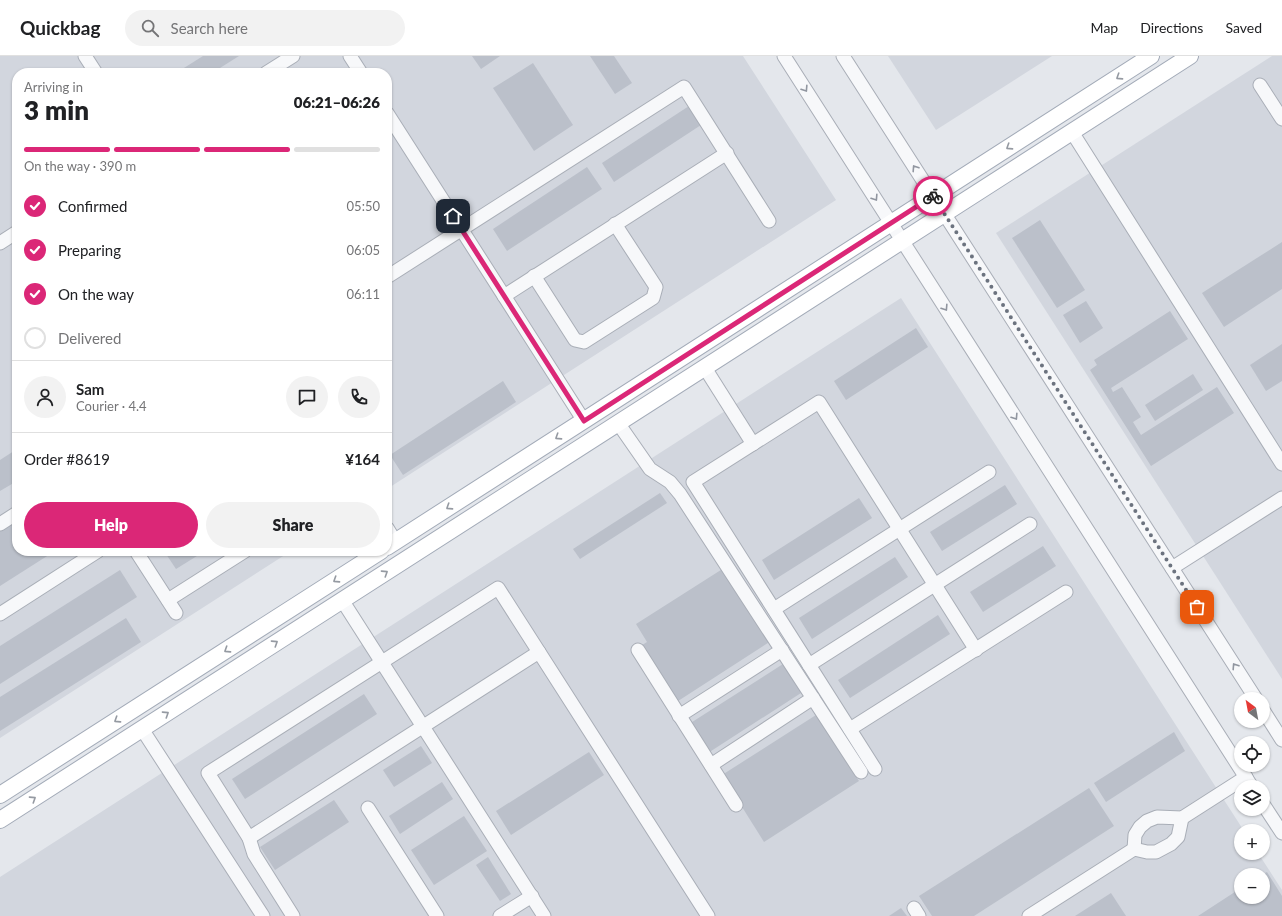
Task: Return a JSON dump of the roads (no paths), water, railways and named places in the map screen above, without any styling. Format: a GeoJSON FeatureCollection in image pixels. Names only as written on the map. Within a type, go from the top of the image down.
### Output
{"type":"FeatureCollection","features":[{"type":"Feature","properties":{"kind":"main road"},"geometry":{"type":"LineString","coordinates":[[0,820],[1190,56]]}},
{"type":"Feature","properties":{"kind":"main road"},"geometry":{"type":"LineString","coordinates":[[392,538],[584,421],[1145,58]]}},
{"type":"Feature","properties":{"kind":"main road"},"geometry":{"type":"LineString","coordinates":[[0,795],[372,556]]}},
{"type":"Feature","properties":{"kind":"street"},"geometry":{"type":"LineString","coordinates":[[85,56],[93,68]]}},
{"type":"Feature","properties":{"kind":"street"},"geometry":{"type":"LineString","coordinates":[[274,68],[293,56]]}},
{"type":"Feature","properties":{"kind":"street"},"geometry":{"type":"LineString","coordinates":[[350,56],[358,68]]}},
{"type":"Feature","properties":{"kind":"street"},"geometry":{"type":"LineString","coordinates":[[784,56],[1248,780]]}},
{"type":"Feature","properties":{"kind":"street"},"geometry":{"type":"LineString","coordinates":[[843,56],[1252,692]]}},
{"type":"Feature","properties":{"kind":"street"},"geometry":{"type":"LineString","coordinates":[[1260,85],[1282,119]]}},
{"type":"Feature","properties":{"kind":"street"},"geometry":{"type":"LineString","coordinates":[[392,274],[684,87],[769,220]]}},
{"type":"Feature","properties":{"kind":"street"},"geometry":{"type":"LineString","coordinates":[[392,121],[584,421]]}},
{"type":"Feature","properties":{"kind":"street"},"geometry":{"type":"LineString","coordinates":[[1072,132],[1282,464]]}},
{"type":"Feature","properties":{"kind":"street"},"geometry":{"type":"LineString","coordinates":[[504,296],[726,153]]}},
{"type":"Feature","properties":{"kind":"street"},"geometry":{"type":"LineString","coordinates":[[534,276],[575,340],[584,342],[653,298],[656,287],[616,224]]}},
{"type":"Feature","properties":{"kind":"street"},"geometry":{"type":"LineString","coordinates":[[0,243],[12,235]]}},
{"type":"Feature","properties":{"kind":"street"},"geometry":{"type":"LineString","coordinates":[[705,368],[753,444]]}},
{"type":"Feature","properties":{"kind":"street"},"geometry":{"type":"LineString","coordinates":[[875,769],[693,482],[819,402],[976,650]]}},
{"type":"Feature","properties":{"kind":"street"},"geometry":{"type":"LineString","coordinates":[[618,423],[650,469],[670,482],[680,494],[861,772]]}},
{"type":"Feature","properties":{"kind":"street"},"geometry":{"type":"LineString","coordinates":[[774,609],[989,472]]}},
{"type":"Feature","properties":{"kind":"street"},"geometry":{"type":"LineString","coordinates":[[1172,568],[1282,498]]}},
{"type":"Feature","properties":{"kind":"street"},"geometry":{"type":"LineString","coordinates":[[0,524],[12,516]]}},
{"type":"Feature","properties":{"kind":"street"},"geometry":{"type":"LineString","coordinates":[[809,665],[1030,524]]}},
{"type":"Feature","properties":{"kind":"street"},"geometry":{"type":"LineString","coordinates":[[0,614],[90,556]]}},
{"type":"Feature","properties":{"kind":"street"},"geometry":{"type":"LineString","coordinates":[[139,556],[176,613]]}},
{"type":"Feature","properties":{"kind":"street"},"geometry":{"type":"LineString","coordinates":[[168,600],[237,556]]}},
{"type":"Feature","properties":{"kind":"street"},"geometry":{"type":"LineString","coordinates":[[293,916],[254,854],[249,838],[208,774],[498,588],[708,916]]}},
{"type":"Feature","properties":{"kind":"street"},"geometry":{"type":"LineString","coordinates":[[850,729],[1066,592]]}},
{"type":"Feature","properties":{"kind":"street"},"geometry":{"type":"LineString","coordinates":[[342,600],[544,916]]}},
{"type":"Feature","properties":{"kind":"street"},"geometry":{"type":"LineString","coordinates":[[638,650],[736,805]]}},
{"type":"Feature","properties":{"kind":"street"},"geometry":{"type":"LineString","coordinates":[[679,716],[782,650]]}},
{"type":"Feature","properties":{"kind":"street"},"geometry":{"type":"LineString","coordinates":[[249,838],[539,652]]}},
{"type":"Feature","properties":{"kind":"street"},"geometry":{"type":"LineString","coordinates":[[711,766],[813,698]]}},
{"type":"Feature","properties":{"kind":"street"},"geometry":{"type":"LineString","coordinates":[[1270,721],[1282,740]]}},
{"type":"Feature","properties":{"kind":"street"},"geometry":{"type":"LineString","coordinates":[[142,729],[263,916]]}},
{"type":"Feature","properties":{"kind":"street"},"geometry":{"type":"LineString","coordinates":[[1134,849],[1135,836],[1140,827],[1147,821],[1156,817],[1182,818],[1234,790]]}},
{"type":"Feature","properties":{"kind":"street"},"geometry":{"type":"LineString","coordinates":[[368,808],[437,916]]}},
{"type":"Feature","properties":{"kind":"street"},"geometry":{"type":"LineString","coordinates":[[1270,815],[1282,833]]}},
{"type":"Feature","properties":{"kind":"street"},"geometry":{"type":"LineString","coordinates":[[1029,916],[1134,849],[1147,852],[1156,852],[1171,844],[1178,837],[1182,818]]}},
{"type":"Feature","properties":{"kind":"street"},"geometry":{"type":"LineString","coordinates":[[500,916],[532,896]]}}]}
